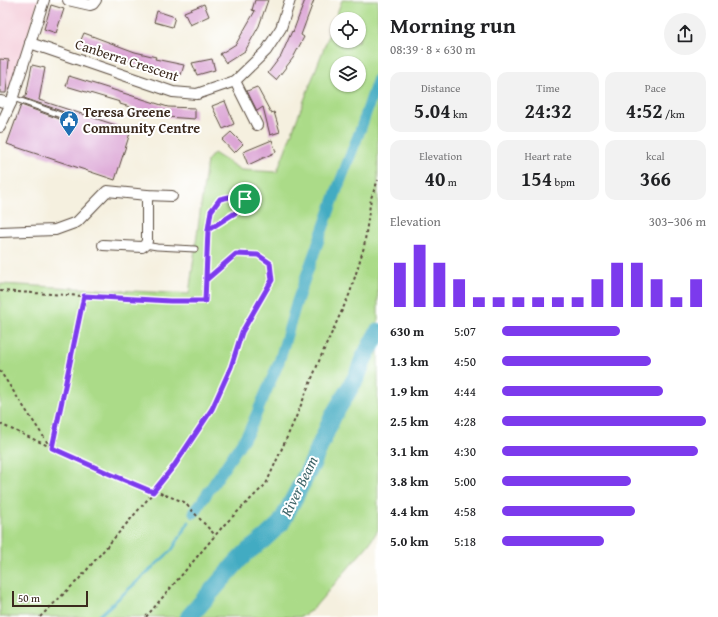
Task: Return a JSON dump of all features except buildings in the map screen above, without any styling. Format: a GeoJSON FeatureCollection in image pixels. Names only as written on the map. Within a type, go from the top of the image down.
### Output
{"type":"FeatureCollection","features":[{"type":"Feature","properties":{"kind":"street"},"geometry":{"type":"LineString","coordinates":[[0,127],[12,100],[44,0]]}},
{"type":"Feature","properties":{"kind":"street"},"geometry":{"type":"LineString","coordinates":[[68,0],[90,5],[96,0]]}},
{"type":"Feature","properties":{"kind":"street","name":"Canberra Crescent"},"geometry":{"type":"LineString","coordinates":[[30,43],[174,92],[197,94],[234,81],[266,51],[281,28],[290,0]]}},
{"type":"Feature","properties":{"kind":"street"},"geometry":{"type":"LineString","coordinates":[[234,81],[257,125]]}},
{"type":"Feature","properties":{"kind":"street"},"geometry":{"type":"LineString","coordinates":[[0,101],[12,100]]}},
{"type":"Feature","properties":{"kind":"street"},"geometry":{"type":"LineString","coordinates":[[0,232],[55,230],[77,222],[107,191],[172,196]]}},
{"type":"Feature","properties":{"kind":"street"},"geometry":{"type":"LineString","coordinates":[[103,245],[142,247],[145,245],[147,195]]}},
{"type":"Feature","properties":{"kind":"lane"},"geometry":{"type":"LineString","coordinates":[[12,100],[66,117]]}},
{"type":"Feature","properties":{"kind":"lane"},"geometry":{"type":"LineString","coordinates":[[145,245],[157,248],[195,249]]}},
{"type":"Feature","properties":{"kind":"path"},"geometry":{"type":"LineString","coordinates":[[146,617],[215,535],[266,484],[350,293],[364,247],[371,198],[378,180]]}},
{"type":"Feature","properties":{"kind":"path"},"geometry":{"type":"LineString","coordinates":[[0,291],[170,301],[205,301],[208,230],[211,211],[220,199],[238,195],[245,199],[243,208],[208,230]]}},
{"type":"Feature","properties":{"kind":"path"},"geometry":{"type":"LineString","coordinates":[[40,617],[78,579],[153,492],[174,466],[212,409],[231,367],[242,332],[272,280],[270,263],[258,255],[236,254],[206,280]]}},
{"type":"Feature","properties":{"kind":"path"},"geometry":{"type":"LineString","coordinates":[[52,448],[84,296]]}},
{"type":"Feature","properties":{"kind":"path"},"geometry":{"type":"LineString","coordinates":[[0,371],[52,448]]}},
{"type":"Feature","properties":{"kind":"path"},"geometry":{"type":"LineString","coordinates":[[0,424],[110,474],[153,492],[184,502],[215,535]]}},
{"type":"Feature","properties":{"kind":"shaded area"},"geometry":{"type":"Polygon","coordinates":[[[0,0],[38,0],[11,92],[0,92],[0,0]]]}},
{"type":"Feature","properties":{"kind":"green space"},"geometry":{"type":"Polygon","coordinates":[[[342,0],[378,0],[378,530],[369,544],[312,610],[300,617],[0,617],[0,284],[189,294],[207,161],[214,153],[241,170],[277,172],[330,32],[330,48],[366,48],[366,12],[337,12],[342,0]]]}},
{"type":"Feature","properties":{"kind":"waterway"},"geometry":{"type":"LineString","coordinates":[[194,513],[249,431],[279,362],[297,301],[378,78]]}},
{"type":"Feature","properties":{"kind":"waterway","name":"River Beam"},"geometry":{"type":"LineString","coordinates":[[189,617],[238,561],[281,523],[312,464],[333,416],[357,376],[363,360],[378,332]]}},
{"type":"Feature","properties":{"kind":"waterway"},"geometry":{"type":"LineString","coordinates":[[98,617],[172,550],[189,522]]}},
{"type":"Feature","properties":{"kind":"place","name":"Teresa Greene Community Centre"},"geometry":{"type":"Point","coordinates":[69,137]}},
{"type":"Feature","properties":{"kind":"route"},"geometry":{"type":"LineString","coordinates":[[245,199],[238,195],[220,199],[211,211],[208,230],[206,280],[236,254],[258,255],[270,263],[272,280],[242,332],[231,367],[212,409],[174,466],[153,492],[52,448],[84,296],[170,301],[205,301],[208,230],[243,208],[245,199]]}}]}
